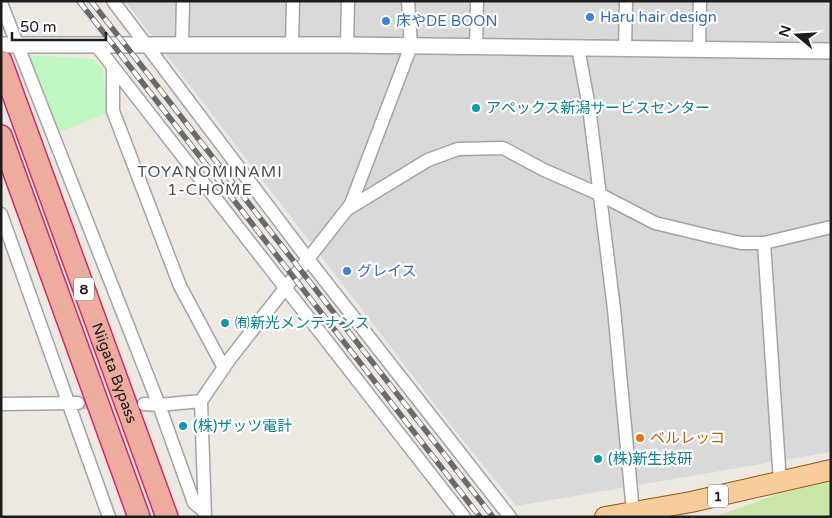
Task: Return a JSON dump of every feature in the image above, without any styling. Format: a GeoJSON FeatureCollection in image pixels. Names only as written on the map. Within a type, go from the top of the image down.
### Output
{"type":"FeatureCollection","features":[{"type":"Feature","properties":{"kind":"highway","name":"Niigata Bypass"},"geometry":{"type":"LineString","coordinates":[[1,61],[167,517]]}},
{"type":"Feature","properties":{"kind":"highway","name":"Niigata Bypass"},"geometry":{"type":"LineString","coordinates":[[1,136],[139,517]]}},
{"type":"Feature","properties":{"kind":"main road","name":"1"},"geometry":{"type":"LineString","coordinates":[[605,517],[692,502],[831,470]]}},
{"type":"Feature","properties":{"kind":"street"},"geometry":{"type":"LineString","coordinates":[[113,1],[308,259],[510,517]]}},
{"type":"Feature","properties":{"kind":"street"},"geometry":{"type":"LineString","coordinates":[[182,46],[183,1]]}},
{"type":"Feature","properties":{"kind":"street"},"geometry":{"type":"LineString","coordinates":[[292,46],[293,1]]}},
{"type":"Feature","properties":{"kind":"street"},"geometry":{"type":"LineString","coordinates":[[347,46],[348,1]]}},
{"type":"Feature","properties":{"kind":"street"},"geometry":{"type":"LineString","coordinates":[[204,514],[201,401],[224,368],[349,208],[411,46],[408,1]]}},
{"type":"Feature","properties":{"kind":"street"},"geometry":{"type":"LineString","coordinates":[[476,46],[477,1]]}},
{"type":"Feature","properties":{"kind":"street"},"geometry":{"type":"LineString","coordinates":[[625,49],[626,1]]}},
{"type":"Feature","properties":{"kind":"street"},"geometry":{"type":"LineString","coordinates":[[699,50],[700,1]]}},
{"type":"Feature","properties":{"kind":"street"},"geometry":{"type":"LineString","coordinates":[[1,3],[158,405],[194,503],[204,514]]}},
{"type":"Feature","properties":{"kind":"street"},"geometry":{"type":"LineString","coordinates":[[1,45],[476,46],[831,51]]}},
{"type":"Feature","properties":{"kind":"street"},"geometry":{"type":"LineString","coordinates":[[96,46],[464,517]]}},
{"type":"Feature","properties":{"kind":"street"},"geometry":{"type":"LineString","coordinates":[[578,48],[589,108],[614,309],[633,512]]}},
{"type":"Feature","properties":{"kind":"street"},"geometry":{"type":"LineString","coordinates":[[114,69],[113,111],[180,286],[224,368]]}},
{"type":"Feature","properties":{"kind":"street"},"geometry":{"type":"LineString","coordinates":[[349,208],[428,160],[458,149],[503,148],[544,170],[599,194],[655,223],[741,243],[764,243],[831,227]]}},
{"type":"Feature","properties":{"kind":"street"},"geometry":{"type":"LineString","coordinates":[[1,214],[73,403],[109,517]]}},
{"type":"Feature","properties":{"kind":"street"},"geometry":{"type":"LineString","coordinates":[[764,243],[780,482]]}},
{"type":"Feature","properties":{"kind":"street"},"geometry":{"type":"LineString","coordinates":[[144,404],[158,405],[201,401]]}},
{"type":"Feature","properties":{"kind":"street"},"geometry":{"type":"LineString","coordinates":[[1,404],[73,403]]}},
{"type":"Feature","properties":{"kind":"shaded area"},"geometry":{"type":"Polygon","coordinates":[[[125,1],[831,1],[831,452],[516,506],[449,423],[125,1]]]}},
{"type":"Feature","properties":{"kind":"green space"},"geometry":{"type":"Polygon","coordinates":[[[28,55],[94,59],[103,69],[106,114],[57,133],[28,55]]]}},
{"type":"Feature","properties":{"kind":"green space"},"geometry":{"type":"Polygon","coordinates":[[[831,474],[831,516],[714,517],[789,490],[787,486],[831,474]]]}},
{"type":"Feature","properties":{"kind":"tunnel"},"geometry":{"type":"LineString","coordinates":[[78,403],[131,404]]}},
{"type":"Feature","properties":{"kind":"railway"},"geometry":{"type":"LineString","coordinates":[[79,1],[480,517]]}},
{"type":"Feature","properties":{"kind":"railway"},"geometry":{"type":"LineString","coordinates":[[91,1],[493,517]]}},
{"type":"Feature","properties":{"kind":"place","name":"Haru hair design"},"geometry":{"type":"Point","coordinates":[590,17]}},
{"type":"Feature","properties":{"kind":"place","name":"床やDE BOON"},"geometry":{"type":"Point","coordinates":[386,21]}},
{"type":"Feature","properties":{"kind":"place","name":"アペックス新潟サービスセンター"},"geometry":{"type":"Point","coordinates":[476,108]}},
{"type":"Feature","properties":{"kind":"place","name":"グレイス"},"geometry":{"type":"Point","coordinates":[347,271]}},
{"type":"Feature","properties":{"kind":"place","name":"㈲新光メンテナンス"},"geometry":{"type":"Point","coordinates":[225,323]}},
{"type":"Feature","properties":{"kind":"place","name":"(株)ザッツ電計"},"geometry":{"type":"Point","coordinates":[183,426]}},
{"type":"Feature","properties":{"kind":"place","name":"ベルレッコ"},"geometry":{"type":"Point","coordinates":[640,438]}},
{"type":"Feature","properties":{"kind":"place","name":"(株)新生技研"},"geometry":{"type":"Point","coordinates":[598,459]}},
{"type":"Feature","properties":{"kind":"district","name":"TOYANOMINAMI 1-CHOME"},"geometry":{"type":"Point","coordinates":[210,181]}}]}
